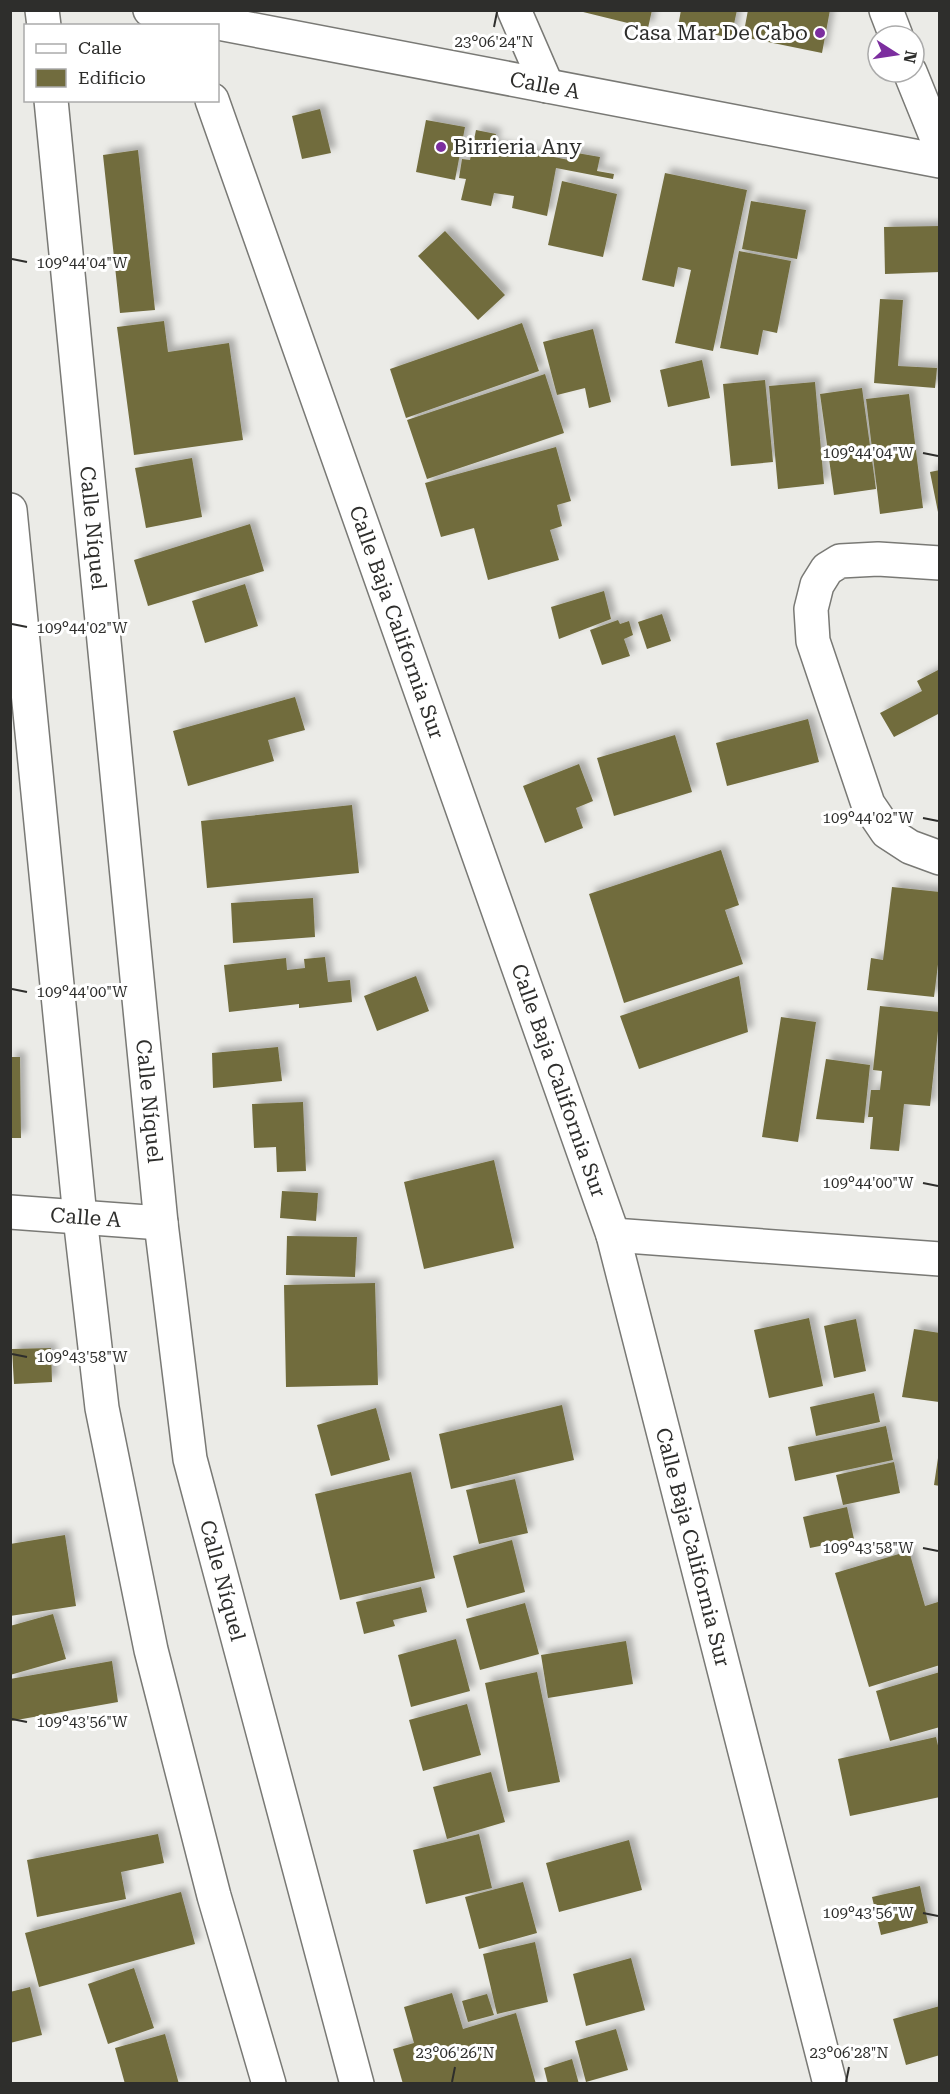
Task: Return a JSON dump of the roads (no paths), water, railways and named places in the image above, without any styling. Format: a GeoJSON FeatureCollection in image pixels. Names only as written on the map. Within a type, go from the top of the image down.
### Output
{"type":"FeatureCollection","features":[{"type":"Feature","properties":{"kind":"street","name":"Calle A"},"geometry":{"type":"LineString","coordinates":[[150,10],[201,24]]}},
{"type":"Feature","properties":{"kind":"street"},"geometry":{"type":"LineString","coordinates":[[514,10],[546,86]]}},
{"type":"Feature","properties":{"kind":"street","name":"Calle A"},"geometry":{"type":"LineString","coordinates":[[219,27],[546,86],[939,161]]}},
{"type":"Feature","properties":{"kind":"street"},"geometry":{"type":"LineString","coordinates":[[915,84],[939,146]]}},
{"type":"Feature","properties":{"kind":"street","name":"Calle Níquel"},"geometry":{"type":"LineString","coordinates":[[51,102],[161,1223],[190,1459],[357,2084]]}},
{"type":"Feature","properties":{"kind":"street","name":"Calle Baja California Sur"},"geometry":{"type":"LineString","coordinates":[[213,102],[613,1234],[830,2084]]}},
{"type":"Feature","properties":{"kind":"street"},"geometry":{"type":"LineString","coordinates":[[10,510],[80,1217],[102,1408],[151,1650],[214,1896],[269,2084]]}},
{"type":"Feature","properties":{"kind":"street"},"geometry":{"type":"LineString","coordinates":[[939,563],[878,559],[840,561],[827,569],[817,585],[811,609],[813,641],[868,804],[887,832],[910,847],[939,858]]}},
{"type":"Feature","properties":{"kind":"street","name":"Calle A"},"geometry":{"type":"LineString","coordinates":[[10,1212],[161,1223]]}},
{"type":"Feature","properties":{"kind":"street"},"geometry":{"type":"LineString","coordinates":[[613,1234],[939,1258]]}},
{"type":"Feature","properties":{"kind":"place","name":"Casa Mar De Cabo"},"geometry":{"type":"Point","coordinates":[820,33]}},
{"type":"Feature","properties":{"kind":"place","name":"Birrieria Any"},"geometry":{"type":"Point","coordinates":[441,147]}}]}
